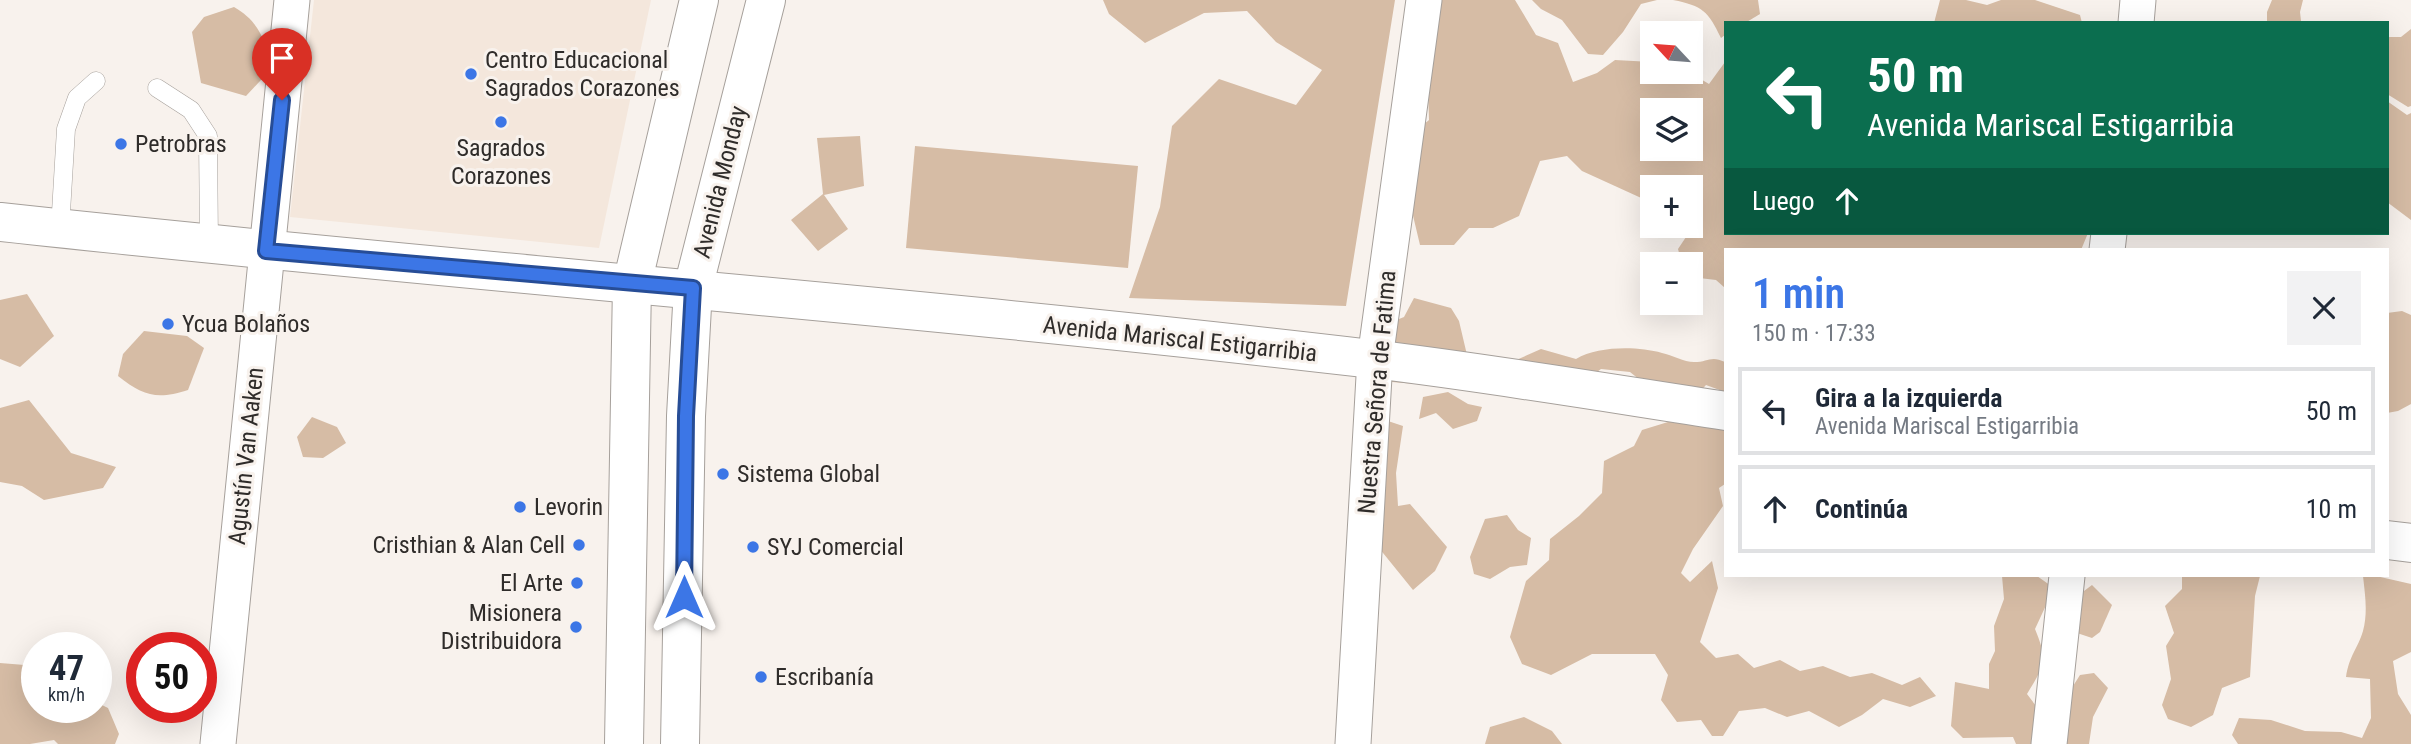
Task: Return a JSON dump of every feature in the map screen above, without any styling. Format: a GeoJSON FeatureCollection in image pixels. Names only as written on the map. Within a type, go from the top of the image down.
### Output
{"type":"FeatureCollection","features":[{"type":"Feature","properties":{"kind":"main road"},"geometry":{"type":"LineString","coordinates":[[624,744],[632,284],[698,0]]}},
{"type":"Feature","properties":{"kind":"main road","name":"Avenida Monday"},"geometry":{"type":"LineString","coordinates":[[680,744],[686,416],[693,288],[766,0]]}},
{"type":"Feature","properties":{"kind":"main road","name":"Avenida Mariscal Estigarribia"},"geometry":{"type":"LineString","coordinates":[[0,222],[266,251],[693,288],[1374,359],[1724,411]]}},
{"type":"Feature","properties":{"kind":"main road"},"geometry":{"type":"LineString","coordinates":[[2389,540],[2411,544]]}},
{"type":"Feature","properties":{"kind":"street","name":"Agustín Van Aaken"},"geometry":{"type":"LineString","coordinates":[[218,744],[292,0]]}},
{"type":"Feature","properties":{"kind":"street","name":"Nuestra Señora de Fatima"},"geometry":{"type":"LineString","coordinates":[[1353,744],[1374,359],[1424,0]]}},
{"type":"Feature","properties":{"kind":"street"},"geometry":{"type":"LineString","coordinates":[[2136,21],[2138,0]]}},
{"type":"Feature","properties":{"kind":"street"},"geometry":{"type":"LineString","coordinates":[[2049,744],[2067,577]]}},
{"type":"Feature","properties":{"kind":"lane"},"geometry":{"type":"LineString","coordinates":[[60,229],[66,129],[77,98],[96,81]]}},
{"type":"Feature","properties":{"kind":"lane"},"geometry":{"type":"LineString","coordinates":[[158,88],[191,110],[208,136],[209,245]]}},
{"type":"Feature","properties":{"kind":"shaded area","name":"Centro Educacional Sagrados Corazones"},"geometry":{"type":"Polygon","coordinates":[[[314,0],[651,0],[599,248],[290,217],[314,0]]]}},
{"type":"Feature","properties":{"kind":"shaded area"},"geometry":{"type":"Polygon","coordinates":[[[1103,0],[1395,0],[1346,306],[1129,298],[1160,207],[1172,126],[1219,79],[1296,105],[1322,70],[1276,42],[1247,11],[1204,13],[1145,43],[1109,14],[1103,0]]]}},
{"type":"Feature","properties":{"kind":"shaded area"},"geometry":{"type":"Polygon","coordinates":[[[1425,0],[1515,0],[1536,35],[1558,43],[1573,82],[1597,73],[1615,60],[1640,61],[1640,84],[1703,84],[1703,80],[1709,84],[1724,63],[1724,235],[2087,235],[2082,248],[1724,248],[1724,287],[1716,280],[1703,278],[1703,252],[1679,252],[1678,249],[1685,238],[1703,238],[1703,175],[1640,175],[1640,197],[1582,171],[1567,156],[1540,161],[1519,216],[1493,228],[1469,228],[1454,245],[1420,245],[1410,203],[1404,141],[1429,120],[1425,0]]]}},
{"type":"Feature","properties":{"kind":"shaded area"},"geometry":{"type":"Polygon","coordinates":[[[1532,0],[1657,0],[1641,4],[1623,32],[1603,55],[1588,54],[1562,20],[1541,9],[1532,0]]]}},
{"type":"Feature","properties":{"kind":"shaded area"},"geometry":{"type":"Polygon","coordinates":[[[1673,0],[1758,0],[1760,14],[1748,21],[1724,21],[1724,36],[1721,38],[1708,16],[1691,5],[1673,0]]]}},
{"type":"Feature","properties":{"kind":"shaded area"},"geometry":{"type":"Polygon","coordinates":[[[1940,0],[1966,0],[1987,5],[2001,0],[2035,0],[2080,15],[2082,21],[1935,21],[1940,0]]]}},
{"type":"Feature","properties":{"kind":"shaded area"},"geometry":{"type":"Polygon","coordinates":[[[2272,0],[2303,0],[2301,21],[2267,21],[2272,0]]]}},
{"type":"Feature","properties":{"kind":"shaded area"},"geometry":{"type":"Polygon","coordinates":[[[234,7],[255,25],[264,40],[273,67],[246,96],[201,83],[192,32],[204,17],[234,7]]]}},
{"type":"Feature","properties":{"kind":"shaded area"},"geometry":{"type":"Polygon","coordinates":[[[2411,29],[2411,106],[2408,107],[2389,95],[2389,37],[2401,37],[2411,29]]]}},
{"type":"Feature","properties":{"kind":"shaded area"},"geometry":{"type":"Polygon","coordinates":[[[2389,102],[2407,115],[2411,113],[2411,220],[2389,204],[2389,102]]]}},
{"type":"Feature","properties":{"kind":"shaded area"},"geometry":{"type":"Polygon","coordinates":[[[860,136],[864,186],[824,195],[848,229],[818,251],[791,220],[823,194],[817,138],[860,136]]]}},
{"type":"Feature","properties":{"kind":"shaded area"},"geometry":{"type":"Polygon","coordinates":[[[915,146],[1138,166],[1128,268],[906,248],[915,146]]]}},
{"type":"Feature","properties":{"kind":"shaded area"},"geometry":{"type":"Polygon","coordinates":[[[27,294],[54,336],[20,367],[0,359],[0,300],[27,294]]]}},
{"type":"Feature","properties":{"kind":"shaded area"},"geometry":{"type":"Polygon","coordinates":[[[1414,298],[1451,308],[1459,321],[1467,355],[1441,386],[1392,382],[1375,359],[1379,327],[1404,317],[1414,298]]]}},
{"type":"Feature","properties":{"kind":"shaded area"},"geometry":{"type":"Polygon","coordinates":[[[2402,311],[2411,315],[2411,404],[2389,413],[2389,313],[2402,311]]]}},
{"type":"Feature","properties":{"kind":"shaded area"},"geometry":{"type":"Polygon","coordinates":[[[144,331],[187,336],[204,348],[188,390],[168,395],[151,394],[135,388],[118,376],[123,354],[144,331]]]}},
{"type":"Feature","properties":{"kind":"shaded area"},"geometry":{"type":"Polygon","coordinates":[[[1630,348],[1666,354],[1690,362],[1709,359],[1724,362],[1724,392],[1706,385],[1692,400],[1660,396],[1630,372],[1601,369],[1578,386],[1498,368],[1541,349],[1576,359],[1595,352],[1630,348]]]}},
{"type":"Feature","properties":{"kind":"shaded area"},"geometry":{"type":"Polygon","coordinates":[[[1448,392],[1468,404],[1482,407],[1477,421],[1453,429],[1436,413],[1419,419],[1423,397],[1448,392]]]}},
{"type":"Feature","properties":{"kind":"shaded area"},"geometry":{"type":"Polygon","coordinates":[[[29,400],[71,453],[116,467],[103,488],[44,500],[22,486],[0,482],[0,408],[29,400]]]}},
{"type":"Feature","properties":{"kind":"shaded area"},"geometry":{"type":"Polygon","coordinates":[[[312,417],[337,427],[346,443],[323,458],[303,457],[297,437],[312,417]]]}},
{"type":"Feature","properties":{"kind":"shaded area"},"geometry":{"type":"Polygon","coordinates":[[[1681,418],[1724,419],[1724,485],[1719,488],[1723,506],[1693,549],[1681,573],[1690,582],[1712,561],[1718,588],[1700,642],[1716,658],[1738,654],[1754,668],[1780,660],[1800,671],[1823,666],[1850,677],[1872,673],[1902,685],[1920,677],[1936,696],[1910,707],[1883,699],[1862,715],[1839,727],[1809,711],[1787,717],[1765,708],[1739,711],[1723,736],[1712,736],[1701,720],[1677,722],[1661,700],[1668,675],[1655,654],[1592,654],[1551,675],[1522,664],[1510,637],[1526,581],[1549,560],[1550,539],[1602,493],[1604,461],[1634,446],[1642,430],[1681,418]]]}},
{"type":"Feature","properties":{"kind":"shaded area"},"geometry":{"type":"Polygon","coordinates":[[[1385,420],[1403,426],[1396,473],[1398,506],[1410,504],[1447,547],[1435,571],[1413,590],[1379,548],[1385,420]]]}},
{"type":"Feature","properties":{"kind":"shaded area"},"geometry":{"type":"Polygon","coordinates":[[[1507,515],[1518,530],[1531,538],[1527,565],[1510,567],[1490,579],[1474,574],[1470,557],[1485,519],[1507,515]]]}},
{"type":"Feature","properties":{"kind":"shaded area"},"geometry":{"type":"Polygon","coordinates":[[[2002,577],[2038,577],[2054,588],[2035,629],[2042,648],[2043,662],[2027,694],[2036,706],[2038,744],[2016,744],[2013,737],[1963,738],[1951,726],[1955,682],[1989,689],[1989,664],[1995,651],[1994,626],[2004,599],[2002,577]]]}},
{"type":"Feature","properties":{"kind":"shaded area"},"geometry":{"type":"Polygon","coordinates":[[[2182,577],[2260,577],[2255,596],[2250,677],[2222,688],[2213,715],[2191,727],[2168,719],[2162,705],[2171,679],[2166,646],[2174,633],[2165,606],[2182,589],[2182,577]]]}},
{"type":"Feature","properties":{"kind":"shaded area"},"geometry":{"type":"Polygon","coordinates":[[[2363,577],[2380,577],[2411,584],[2411,652],[2393,661],[2398,694],[2411,715],[2411,744],[2238,744],[2232,735],[2239,718],[2271,720],[2305,731],[2341,732],[2362,738],[2371,718],[2370,679],[2346,677],[2365,624],[2363,577]]]}},
{"type":"Feature","properties":{"kind":"shaded area"},"geometry":{"type":"Polygon","coordinates":[[[2092,585],[2112,605],[2100,632],[2092,638],[2074,632],[2068,603],[2092,585]]]}},
{"type":"Feature","properties":{"kind":"shaded area"},"geometry":{"type":"Polygon","coordinates":[[[0,663],[21,665],[21,723],[112,723],[112,717],[119,734],[115,744],[58,744],[54,740],[30,744],[0,744],[0,663]]]}},
{"type":"Feature","properties":{"kind":"shaded area"},"geometry":{"type":"Polygon","coordinates":[[[2094,673],[2108,688],[2093,717],[2089,744],[2063,744],[2063,702],[2080,675],[2094,673]]]}},
{"type":"Feature","properties":{"kind":"shaded area"},"geometry":{"type":"Polygon","coordinates":[[[1524,717],[1552,731],[1562,744],[1485,744],[1490,727],[1524,717]]]}},
{"type":"Feature","properties":{"kind":"place","name":"Centro Educacional Sagrados Corazones"},"geometry":{"type":"Point","coordinates":[471,74]}},
{"type":"Feature","properties":{"kind":"place","name":"Sagrados Corazones"},"geometry":{"type":"Point","coordinates":[501,122]}},
{"type":"Feature","properties":{"kind":"place","name":"Petrobras"},"geometry":{"type":"Point","coordinates":[121,144]}},
{"type":"Feature","properties":{"kind":"place","name":"Ycua Bolaños"},"geometry":{"type":"Point","coordinates":[168,324]}},
{"type":"Feature","properties":{"kind":"place","name":"Sistema Global"},"geometry":{"type":"Point","coordinates":[723,474]}},
{"type":"Feature","properties":{"kind":"place","name":"Levorin"},"geometry":{"type":"Point","coordinates":[520,507]}},
{"type":"Feature","properties":{"kind":"place","name":"Cristhian & Alan Cell"},"geometry":{"type":"Point","coordinates":[579,545]}},
{"type":"Feature","properties":{"kind":"place","name":"SYJ Comercial"},"geometry":{"type":"Point","coordinates":[753,547]}},
{"type":"Feature","properties":{"kind":"place","name":"El Arte"},"geometry":{"type":"Point","coordinates":[577,583]}},
{"type":"Feature","properties":{"kind":"place","name":"Misionera Distribuidora"},"geometry":{"type":"Point","coordinates":[576,627]}},
{"type":"Feature","properties":{"kind":"place","name":"Escribanía"},"geometry":{"type":"Point","coordinates":[761,677]}},
{"type":"Feature","properties":{"kind":"route"},"geometry":{"type":"LineString","coordinates":[[282,100],[266,251],[693,288],[686,416],[684,597]]}}]}
